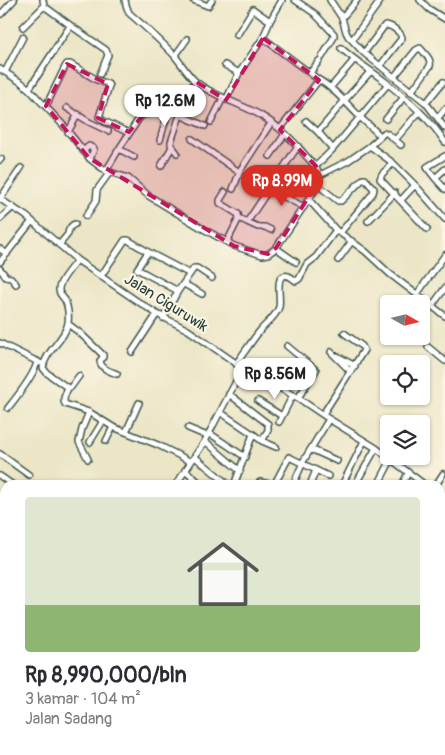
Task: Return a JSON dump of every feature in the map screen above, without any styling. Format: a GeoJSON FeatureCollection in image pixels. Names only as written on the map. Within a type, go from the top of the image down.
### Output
{"type":"FeatureCollection","features":[{"type":"Feature","properties":{"kind":"street"},"geometry":{"type":"LineString","coordinates":[[1,14],[14,0]]}},
{"type":"Feature","properties":{"kind":"street"},"geometry":{"type":"LineString","coordinates":[[23,37],[3,71],[29,89],[46,106],[90,159],[108,172],[128,178],[149,196],[241,249],[262,255],[268,254],[276,248],[318,185],[320,174],[316,166],[298,146],[271,122],[194,81],[174,56],[129,12],[125,0]]}},
{"type":"Feature","properties":{"kind":"street"},"geometry":{"type":"LineString","coordinates":[[193,0],[208,6],[212,0]]}},
{"type":"Feature","properties":{"kind":"street"},"geometry":{"type":"LineString","coordinates":[[211,122],[263,38],[282,0]]}},
{"type":"Feature","properties":{"kind":"street"},"geometry":{"type":"LineString","coordinates":[[295,0],[314,13],[334,34],[321,59],[310,73]]}},
{"type":"Feature","properties":{"kind":"street"},"geometry":{"type":"LineString","coordinates":[[342,18],[357,0]]}},
{"type":"Feature","properties":{"kind":"street"},"geometry":{"type":"LineString","coordinates":[[352,40],[381,0]]}},
{"type":"Feature","properties":{"kind":"street"},"geometry":{"type":"LineString","coordinates":[[420,0],[429,9],[445,18]]}},
{"type":"Feature","properties":{"kind":"street"},"geometry":{"type":"LineString","coordinates":[[331,1],[342,18],[346,32],[356,45],[426,103],[445,128]]}},
{"type":"Feature","properties":{"kind":"street"},"geometry":{"type":"LineString","coordinates":[[23,27],[44,3],[70,26],[108,52],[100,74]]}},
{"type":"Feature","properties":{"kind":"street"},"geometry":{"type":"LineString","coordinates":[[237,35],[253,9],[270,21]]}},
{"type":"Feature","properties":{"kind":"street"},"geometry":{"type":"LineString","coordinates":[[364,53],[385,25],[390,26],[400,34],[402,38],[380,66]]}},
{"type":"Feature","properties":{"kind":"street"},"geometry":{"type":"LineString","coordinates":[[29,89],[70,26]]}},
{"type":"Feature","properties":{"kind":"street"},"geometry":{"type":"LineString","coordinates":[[263,38],[319,80],[282,131],[270,156]]}},
{"type":"Feature","properties":{"kind":"street"},"geometry":{"type":"LineString","coordinates":[[174,56],[187,40]]}},
{"type":"Feature","properties":{"kind":"street"},"geometry":{"type":"LineString","coordinates":[[341,48],[404,97],[420,112],[445,142]]}},
{"type":"Feature","properties":{"kind":"street"},"geometry":{"type":"LineString","coordinates":[[394,77],[416,50],[420,48],[431,64],[411,92]]}},
{"type":"Feature","properties":{"kind":"street"},"geometry":{"type":"LineString","coordinates":[[331,88],[354,60]]}},
{"type":"Feature","properties":{"kind":"street"},"geometry":{"type":"LineString","coordinates":[[46,106],[66,67],[70,64],[97,80],[108,84],[99,118],[129,133]]}},
{"type":"Feature","properties":{"kind":"street"},"geometry":{"type":"LineString","coordinates":[[226,65],[240,73]]}},
{"type":"Feature","properties":{"kind":"street"},"geometry":{"type":"LineString","coordinates":[[318,132],[371,71]]}},
{"type":"Feature","properties":{"kind":"street"},"geometry":{"type":"LineString","coordinates":[[177,153],[172,147],[171,140],[180,115],[181,106],[194,81]]}},
{"type":"Feature","properties":{"kind":"street"},"geometry":{"type":"LineString","coordinates":[[321,81],[345,100],[360,117],[401,145]]}},
{"type":"Feature","properties":{"kind":"street"},"geometry":{"type":"LineString","coordinates":[[426,103],[443,82]]}},
{"type":"Feature","properties":{"kind":"street"},"geometry":{"type":"LineString","coordinates":[[316,166],[333,149],[388,84]]}},
{"type":"Feature","properties":{"kind":"street"},"geometry":{"type":"LineString","coordinates":[[386,119],[404,97]]}},
{"type":"Feature","properties":{"kind":"street"},"geometry":{"type":"LineString","coordinates":[[86,216],[96,201],[96,187],[108,172],[119,148],[138,119],[142,115],[181,106]]}},
{"type":"Feature","properties":{"kind":"street"},"geometry":{"type":"LineString","coordinates":[[67,108],[108,131]]}},
{"type":"Feature","properties":{"kind":"street"},"geometry":{"type":"LineString","coordinates":[[160,140],[169,109]]}},
{"type":"Feature","properties":{"kind":"street"},"geometry":{"type":"LineString","coordinates":[[438,118],[445,109]]}},
{"type":"Feature","properties":{"kind":"street"},"geometry":{"type":"LineString","coordinates":[[395,140],[420,112]]}},
{"type":"Feature","properties":{"kind":"street"},"geometry":{"type":"LineString","coordinates":[[68,132],[78,114]]}},
{"type":"Feature","properties":{"kind":"street"},"geometry":{"type":"LineString","coordinates":[[180,115],[205,126]]}},
{"type":"Feature","properties":{"kind":"street"},"geometry":{"type":"LineString","coordinates":[[306,121],[333,149]]}},
{"type":"Feature","properties":{"kind":"street"},"geometry":{"type":"LineString","coordinates":[[233,189],[239,172],[271,122]]}},
{"type":"Feature","properties":{"kind":"street"},"geometry":{"type":"LineString","coordinates":[[320,174],[348,161],[384,134]]}},
{"type":"Feature","properties":{"kind":"street"},"geometry":{"type":"LineString","coordinates":[[192,139],[239,172]]}},
{"type":"Feature","properties":{"kind":"street"},"geometry":{"type":"LineString","coordinates":[[83,151],[89,146],[94,149],[90,159]]}},
{"type":"Feature","properties":{"kind":"street"},"geometry":{"type":"LineString","coordinates":[[247,222],[298,146]]}},
{"type":"Feature","properties":{"kind":"street"},"geometry":{"type":"LineString","coordinates":[[370,146],[415,184],[445,219]]}},
{"type":"Feature","properties":{"kind":"street"},"geometry":{"type":"LineString","coordinates":[[161,166],[172,147]]}},
{"type":"Feature","properties":{"kind":"street"},"geometry":{"type":"LineString","coordinates":[[119,148],[134,157]]}},
{"type":"Feature","properties":{"kind":"street"},"geometry":{"type":"LineString","coordinates":[[445,156],[427,167],[445,189]]}},
{"type":"Feature","properties":{"kind":"street"},"geometry":{"type":"LineString","coordinates":[[393,164],[380,177],[427,229]]}},
{"type":"Feature","properties":{"kind":"street"},"geometry":{"type":"LineString","coordinates":[[0,199],[21,168]]}},
{"type":"Feature","properties":{"kind":"street"},"geometry":{"type":"LineString","coordinates":[[435,178],[445,169]]}},
{"type":"Feature","properties":{"kind":"street"},"geometry":{"type":"LineString","coordinates":[[236,364],[255,337],[276,315],[280,300],[279,281],[281,277],[285,275],[296,280],[299,279],[306,264],[316,257],[373,193],[374,189],[363,179],[338,201],[318,185]]}},
{"type":"Feature","properties":{"kind":"street"},"geometry":{"type":"LineString","coordinates":[[401,200],[415,184]]}},
{"type":"Feature","properties":{"kind":"street"},"geometry":{"type":"LineString","coordinates":[[270,189],[304,207]]}},
{"type":"Feature","properties":{"kind":"street"},"geometry":{"type":"LineString","coordinates":[[225,192],[220,203],[238,214],[239,218],[258,227],[265,226],[271,230]]}},
{"type":"Feature","properties":{"kind":"street"},"geometry":{"type":"LineString","coordinates":[[368,221],[395,193]]}},
{"type":"Feature","properties":{"kind":"street","name":"Jalan Ciguruwik"},"geometry":{"type":"LineString","coordinates":[[0,199],[32,221],[77,260],[134,300],[163,318],[188,330],[236,364],[296,396],[380,451]]}},
{"type":"Feature","properties":{"kind":"street"},"geometry":{"type":"LineString","coordinates":[[309,200],[338,231],[445,316]]}},
{"type":"Feature","properties":{"kind":"street"},"geometry":{"type":"LineString","coordinates":[[0,219],[13,207]]}},
{"type":"Feature","properties":{"kind":"street"},"geometry":{"type":"LineString","coordinates":[[228,242],[239,218]]}},
{"type":"Feature","properties":{"kind":"street"},"geometry":{"type":"LineString","coordinates":[[1,260],[32,221]]}},
{"type":"Feature","properties":{"kind":"street"},"geometry":{"type":"LineString","coordinates":[[60,245],[68,231],[75,224]]}},
{"type":"Feature","properties":{"kind":"street"},"geometry":{"type":"LineString","coordinates":[[101,276],[125,240],[190,274]]}},
{"type":"Feature","properties":{"kind":"street"},"geometry":{"type":"LineString","coordinates":[[338,260],[352,241]]}},
{"type":"Feature","properties":{"kind":"street"},"geometry":{"type":"LineString","coordinates":[[276,248],[296,262]]}},
{"type":"Feature","properties":{"kind":"street"},"geometry":{"type":"LineString","coordinates":[[0,249],[7,254]]}},
{"type":"Feature","properties":{"kind":"street"},"geometry":{"type":"LineString","coordinates":[[148,252],[137,269],[178,292]]}},
{"type":"Feature","properties":{"kind":"street"},"geometry":{"type":"LineString","coordinates":[[417,294],[445,255]]}},
{"type":"Feature","properties":{"kind":"street"},"geometry":{"type":"LineString","coordinates":[[68,388],[47,373],[43,368],[43,364],[68,324],[67,306],[59,288],[77,260]]}},
{"type":"Feature","properties":{"kind":"street"},"geometry":{"type":"LineString","coordinates":[[163,318],[195,268],[212,278]]}},
{"type":"Feature","properties":{"kind":"street"},"geometry":{"type":"LineString","coordinates":[[0,270],[16,284]]}},
{"type":"Feature","properties":{"kind":"street"},"geometry":{"type":"LineString","coordinates":[[184,284],[202,294]]}},
{"type":"Feature","properties":{"kind":"street"},"geometry":{"type":"LineString","coordinates":[[432,306],[445,288]]}},
{"type":"Feature","properties":{"kind":"street"},"geometry":{"type":"LineString","coordinates":[[132,352],[157,314]]}},
{"type":"Feature","properties":{"kind":"street"},"geometry":{"type":"LineString","coordinates":[[68,324],[103,355],[100,361],[101,365],[117,374]]}},
{"type":"Feature","properties":{"kind":"street"},"geometry":{"type":"LineString","coordinates":[[323,414],[355,366],[364,348],[344,334]]}},
{"type":"Feature","properties":{"kind":"street"},"geometry":{"type":"LineString","coordinates":[[0,343],[43,364]]}},
{"type":"Feature","properties":{"kind":"street"},"geometry":{"type":"LineString","coordinates":[[258,401],[281,419],[316,370],[288,346]]}},
{"type":"Feature","properties":{"kind":"street"},"geometry":{"type":"LineString","coordinates":[[428,347],[445,361]]}},
{"type":"Feature","properties":{"kind":"street"},"geometry":{"type":"LineString","coordinates":[[351,372],[330,352],[355,366]]}},
{"type":"Feature","properties":{"kind":"street"},"geometry":{"type":"LineString","coordinates":[[8,408],[27,382],[36,367],[37,361]]}},
{"type":"Feature","properties":{"kind":"street"},"geometry":{"type":"LineString","coordinates":[[181,480],[185,470],[196,457],[243,368]]}},
{"type":"Feature","properties":{"kind":"street"},"geometry":{"type":"LineString","coordinates":[[79,376],[71,387],[68,388],[64,396],[65,404],[89,412],[113,427],[158,445],[191,462]]}},
{"type":"Feature","properties":{"kind":"street"},"geometry":{"type":"LineString","coordinates":[[229,394],[268,424],[268,430],[262,441]]}},
{"type":"Feature","properties":{"kind":"street"},"geometry":{"type":"LineString","coordinates":[[126,432],[139,403]]}},
{"type":"Feature","properties":{"kind":"street"},"geometry":{"type":"LineString","coordinates":[[88,459],[78,442],[89,412]]}},
{"type":"Feature","properties":{"kind":"street"},"geometry":{"type":"LineString","coordinates":[[220,412],[262,441],[276,447]]}},
{"type":"Feature","properties":{"kind":"street"},"geometry":{"type":"LineString","coordinates":[[294,480],[329,419]]}},
{"type":"Feature","properties":{"kind":"street"},"geometry":{"type":"LineString","coordinates":[[90,442],[103,421]]}},
{"type":"Feature","properties":{"kind":"street"},"geometry":{"type":"LineString","coordinates":[[106,441],[113,427]]}},
{"type":"Feature","properties":{"kind":"street"},"geometry":{"type":"LineString","coordinates":[[188,428],[245,458]]}},
{"type":"Feature","properties":{"kind":"street"},"geometry":{"type":"LineString","coordinates":[[236,480],[253,434]]}},
{"type":"Feature","properties":{"kind":"street"},"geometry":{"type":"LineString","coordinates":[[207,437],[240,471]]}},
{"type":"Feature","properties":{"kind":"street"},"geometry":{"type":"LineString","coordinates":[[344,480],[364,441]]}},
{"type":"Feature","properties":{"kind":"street"},"geometry":{"type":"LineString","coordinates":[[358,480],[376,448]]}},
{"type":"Feature","properties":{"kind":"street"},"geometry":{"type":"LineString","coordinates":[[311,449],[337,461]]}},
{"type":"Feature","properties":{"kind":"street"},"geometry":{"type":"LineString","coordinates":[[0,454],[29,475]]}},
{"type":"Feature","properties":{"kind":"street"},"geometry":{"type":"LineString","coordinates":[[196,457],[223,480]]}},
{"type":"Feature","properties":{"kind":"street"},"geometry":{"type":"LineString","coordinates":[[276,480],[288,457],[328,476]]}},
{"type":"Feature","properties":{"kind":"street"},"geometry":{"type":"LineString","coordinates":[[381,480],[388,465]]}},
{"type":"Feature","properties":{"kind":"street","name":"Jalan Ciguruwik"},"geometry":{"type":"LineString","coordinates":[[398,465],[417,480]]}},
{"type":"Feature","properties":{"kind":"street"},"geometry":{"type":"LineString","coordinates":[[185,470],[196,480]]}},
{"type":"Feature","properties":{"kind":"street"},"geometry":{"type":"LineString","coordinates":[[312,480],[316,470]]}},
{"type":"Feature","properties":{"kind":"street"},"geometry":{"type":"LineString","coordinates":[[404,480],[408,473]]}},
{"type":"Feature","properties":{"kind":"street"},"geometry":{"type":"LineString","coordinates":[[439,480],[443,474]]}},
{"type":"Feature","properties":{"kind":"highlighted area"},"geometry":{"type":"Polygon","coordinates":[[[263,38],[319,80],[280,130],[316,166],[320,179],[276,248],[268,254],[234,246],[89,158],[46,106],[67,64],[108,84],[98,118],[129,132],[144,114],[181,106],[195,81],[226,100],[263,38]]]}}]}
